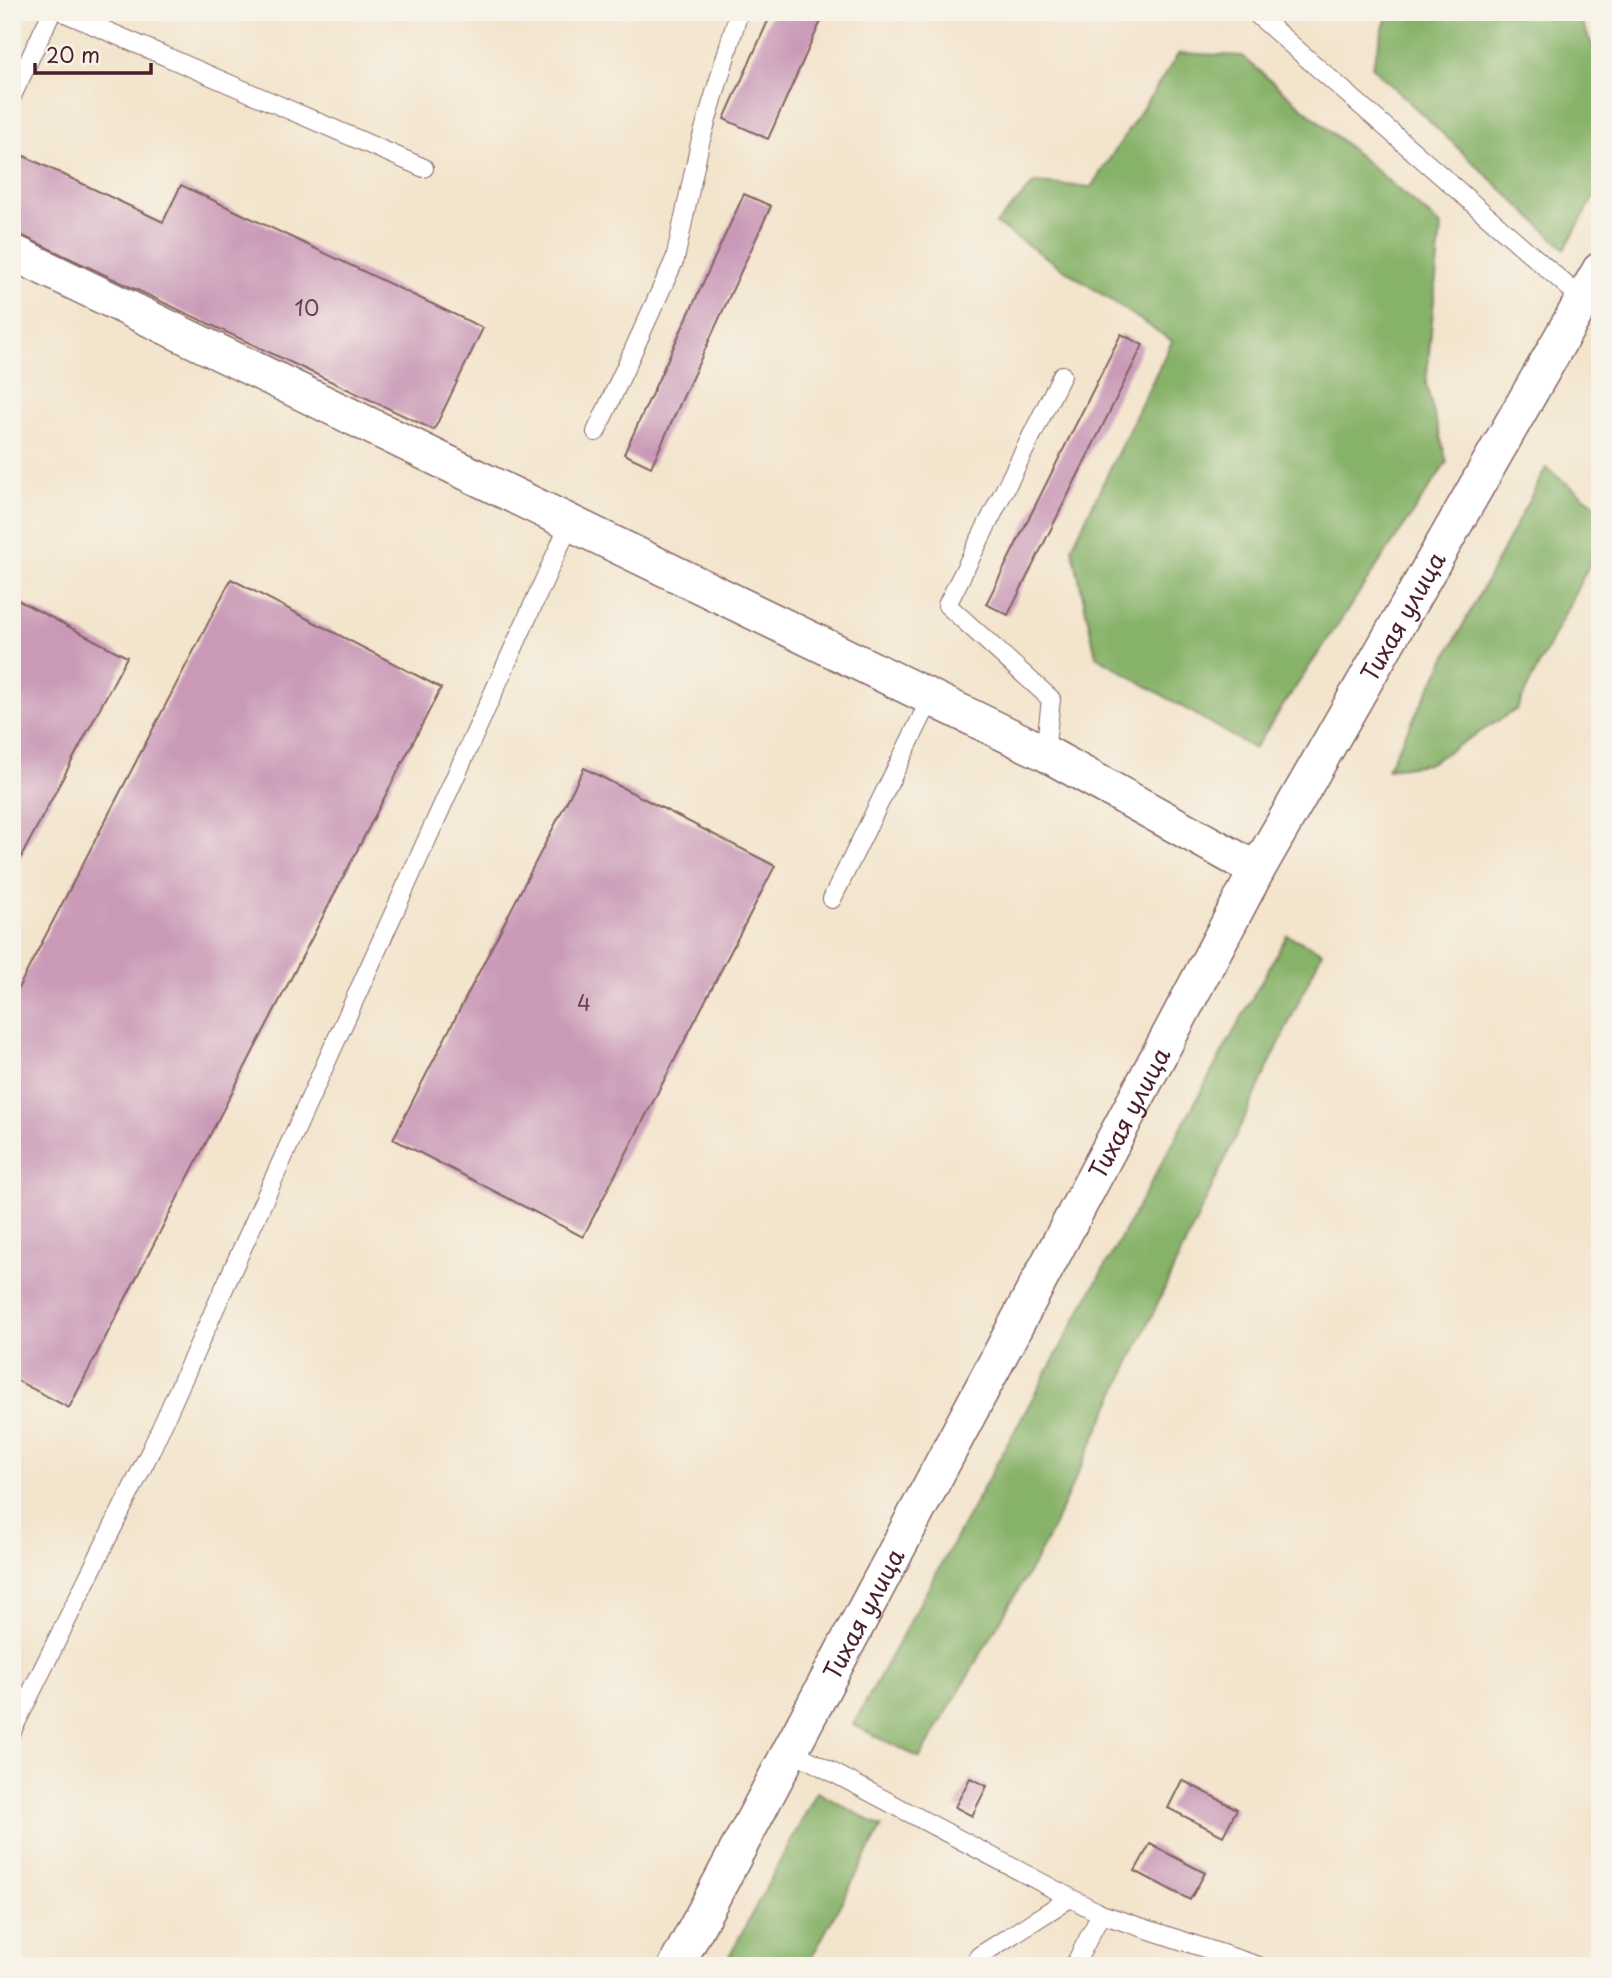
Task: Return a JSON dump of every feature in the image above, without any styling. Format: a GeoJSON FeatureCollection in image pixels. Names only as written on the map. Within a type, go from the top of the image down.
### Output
{"type":"FeatureCollection","features":[{"type":"Feature","properties":{"kind":"street"},"geometry":{"type":"LineString","coordinates":[[12,252],[1045,753],[1257,870]]}},
{"type":"Feature","properties":{"kind":"street","name":"Тихая улица"},"geometry":{"type":"LineString","coordinates":[[676,1966],[1257,870],[1600,270]]}},
{"type":"Feature","properties":{"kind":"lane"},"geometry":{"type":"LineString","coordinates":[[12,96],[52,12]]}},
{"type":"Feature","properties":{"kind":"lane"},"geometry":{"type":"LineString","coordinates":[[63,12],[424,168]]}},
{"type":"Feature","properties":{"kind":"lane"},"geometry":{"type":"LineString","coordinates":[[596,432],[675,259],[700,143],[739,12]]}},
{"type":"Feature","properties":{"kind":"lane"},"geometry":{"type":"LineString","coordinates":[[1254,12],[1582,299]]}},
{"type":"Feature","properties":{"kind":"lane"},"geometry":{"type":"LineString","coordinates":[[1045,753],[1051,699],[947,606],[1062,375]]}},
{"type":"Feature","properties":{"kind":"lane"},"geometry":{"type":"LineString","coordinates":[[12,1731],[151,1450],[570,523]]}},
{"type":"Feature","properties":{"kind":"lane"},"geometry":{"type":"LineString","coordinates":[[832,899],[931,698]]}},
{"type":"Feature","properties":{"kind":"lane"},"geometry":{"type":"LineString","coordinates":[[792,1751],[1101,1914],[1259,1966]]}},
{"type":"Feature","properties":{"kind":"lane"},"geometry":{"type":"LineString","coordinates":[[973,1966],[979,1956],[1070,1898]]}},
{"type":"Feature","properties":{"kind":"lane"},"geometry":{"type":"LineString","coordinates":[[1074,1966],[1101,1914]]}},
{"type":"Feature","properties":{"kind":"green space"},"geometry":{"type":"Polygon","coordinates":[[[1388,12],[1577,12],[1600,62],[1600,186],[1565,249],[1372,67],[1388,12]]]}},
{"type":"Feature","properties":{"kind":"green space"},"geometry":{"type":"Polygon","coordinates":[[[1179,53],[1242,56],[1441,226],[1426,384],[1447,462],[1254,749],[1096,656],[1072,547],[1172,341],[996,224],[1034,183],[1091,187],[1179,53]]]}},
{"type":"Feature","properties":{"kind":"green space"},"geometry":{"type":"Polygon","coordinates":[[[1546,468],[1600,508],[1600,543],[1517,709],[1428,764],[1387,769],[1546,468]]]}},
{"type":"Feature","properties":{"kind":"green space"},"geometry":{"type":"Polygon","coordinates":[[[1287,935],[1322,952],[1044,1546],[920,1758],[853,1725],[1287,935]]]}},
{"type":"Feature","properties":{"kind":"green space"},"geometry":{"type":"Polygon","coordinates":[[[817,1792],[882,1827],[807,1966],[724,1966],[817,1792]]]}},
{"type":"Feature","properties":{"kind":"building"},"geometry":{"type":"Polygon","coordinates":[[[772,12],[825,12],[768,139],[724,119],[772,12]]]}},
{"type":"Feature","properties":{"kind":"building"},"geometry":{"type":"Polygon","coordinates":[[[24,156],[163,222],[181,185],[483,328],[434,430],[12,231],[12,181],[24,156]]]}},
{"type":"Feature","properties":{"kind":"building"},"geometry":{"type":"Polygon","coordinates":[[[744,194],[771,206],[651,467],[624,454],[744,194]]]}},
{"type":"Feature","properties":{"kind":"building"},"geometry":{"type":"Polygon","coordinates":[[[1121,334],[1143,345],[1008,615],[986,604],[1121,334]]]}},
{"type":"Feature","properties":{"kind":"building"},"geometry":{"type":"Polygon","coordinates":[[[231,579],[441,688],[69,1408],[12,1378],[12,1000],[231,579]]]}},
{"type":"Feature","properties":{"kind":"building"},"geometry":{"type":"Polygon","coordinates":[[[12,597],[127,657],[12,874],[12,597]]]}},
{"type":"Feature","properties":{"kind":"building"},"geometry":{"type":"Polygon","coordinates":[[[584,768],[775,866],[583,1237],[393,1139],[584,768]]]}},
{"type":"Feature","properties":{"kind":"building"},"geometry":{"type":"Polygon","coordinates":[[[970,1778],[987,1786],[972,1816],[955,1807],[970,1778]]]}},
{"type":"Feature","properties":{"kind":"building"},"geometry":{"type":"Polygon","coordinates":[[[1182,1780],[1237,1809],[1223,1836],[1168,1808],[1182,1780]]]}},
{"type":"Feature","properties":{"kind":"building"},"geometry":{"type":"Polygon","coordinates":[[[1150,1844],[1205,1873],[1190,1900],[1135,1871],[1150,1844]]]}}]}
